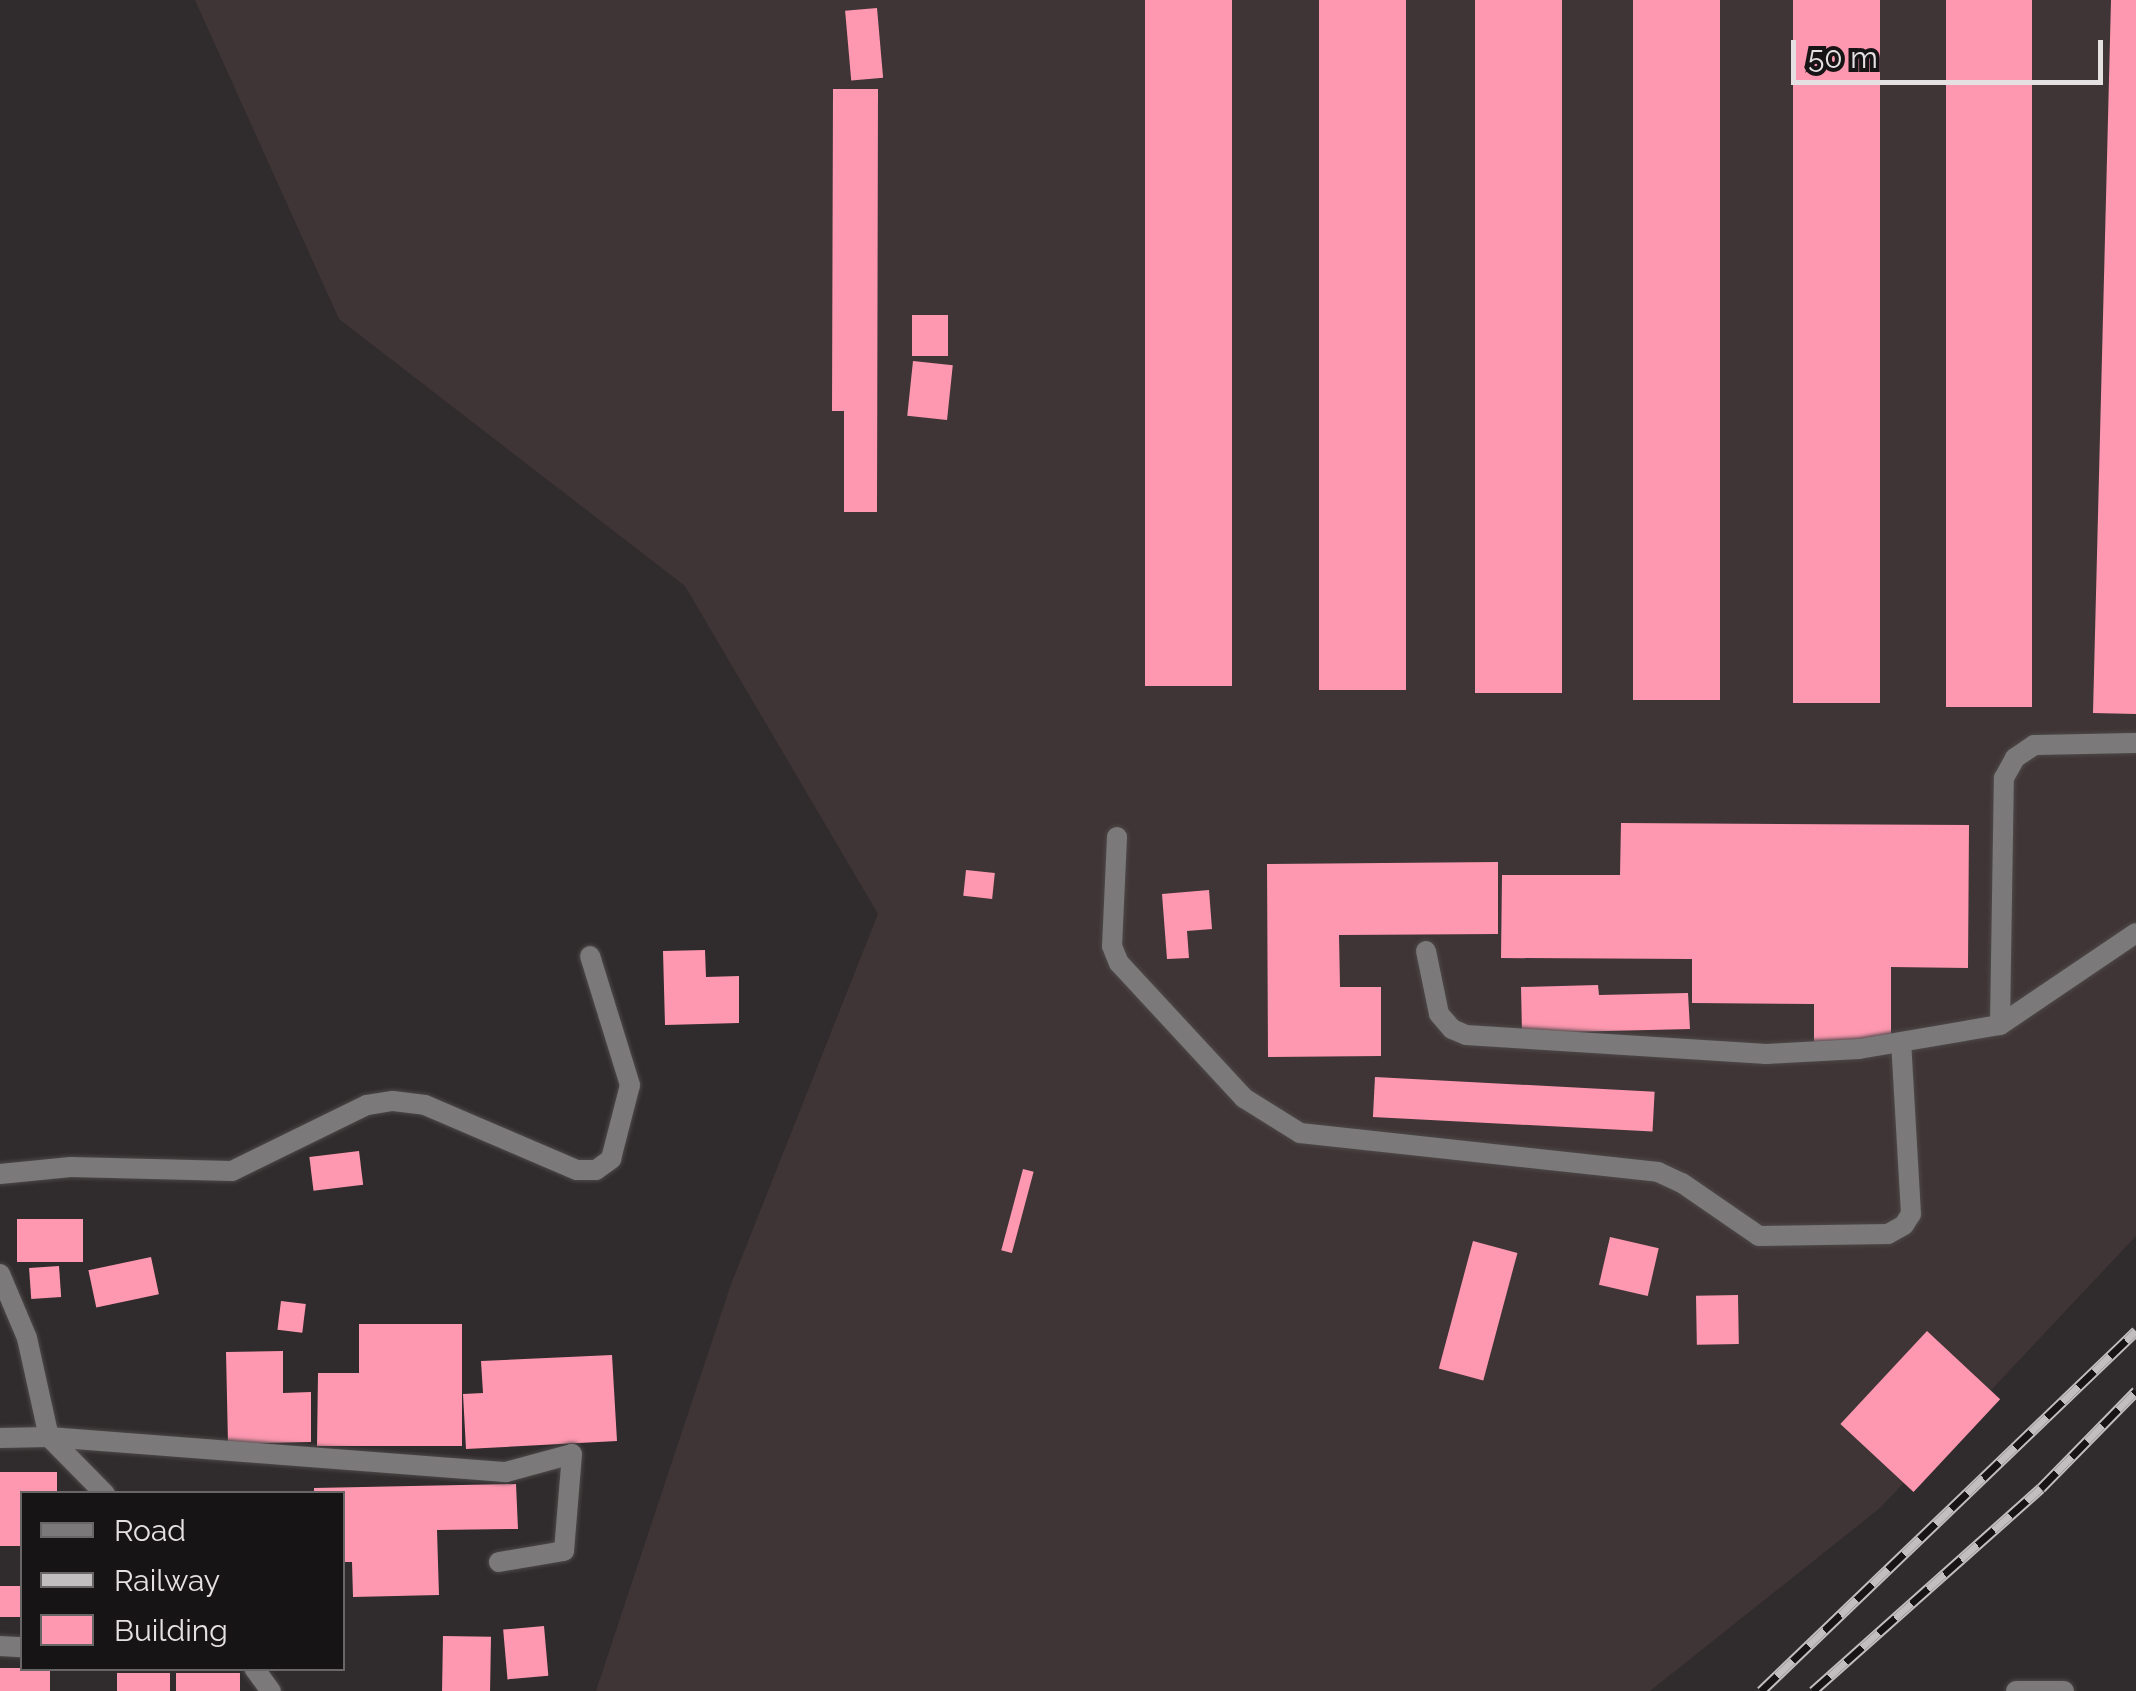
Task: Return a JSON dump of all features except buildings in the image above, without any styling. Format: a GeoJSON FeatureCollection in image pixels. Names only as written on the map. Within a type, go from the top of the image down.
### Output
{"type":"FeatureCollection","features":[{"type":"Feature","properties":{"kind":"street"},"geometry":{"type":"LineString","coordinates":[[2000,1025],[2004,778],[2015,758],[2034,745],[2136,742]]}},
{"type":"Feature","properties":{"kind":"street"},"geometry":{"type":"LineString","coordinates":[[1117,836],[1112,946],[1119,963],[1244,1098],[1300,1133],[1658,1172],[1682,1183],[1759,1236],[1888,1234],[1904,1225],[1911,1214],[1901,1042]]}},
{"type":"Feature","properties":{"kind":"street"},"geometry":{"type":"LineString","coordinates":[[1426,951],[1440,1014],[1452,1029],[1466,1035],[1766,1054],[1901,1042],[2000,1025],[2136,933]]}},
{"type":"Feature","properties":{"kind":"street"},"geometry":{"type":"LineString","coordinates":[[0,1174],[71,1166],[232,1171],[366,1105],[393,1101],[425,1105],[577,1170],[596,1170],[611,1159],[630,1085],[590,956]]}},
{"type":"Feature","properties":{"kind":"street"},"geometry":{"type":"LineString","coordinates":[[0,1274],[27,1338],[49,1438],[102,1491]]}},
{"type":"Feature","properties":{"kind":"street"},"geometry":{"type":"LineString","coordinates":[[0,1438],[49,1438],[506,1472],[572,1454],[564,1551],[499,1562]]}},
{"type":"Feature","properties":{"kind":"street"},"geometry":{"type":"LineString","coordinates":[[2016,1691],[2064,1691]]}},
{"type":"Feature","properties":{"kind":"shaded area"},"geometry":{"type":"Polygon","coordinates":[[[195,0],[2136,0],[2136,1236],[1880,1508],[1650,1691],[596,1691],[730,1287],[878,914],[685,586],[339,319],[195,0]]]}},
{"type":"Feature","properties":{"kind":"railway"},"geometry":{"type":"LineString","coordinates":[[1761,1691],[2136,1331]]}},
{"type":"Feature","properties":{"kind":"railway"},"geometry":{"type":"LineString","coordinates":[[1813,1691],[2041,1488],[2136,1391]]}}]}
